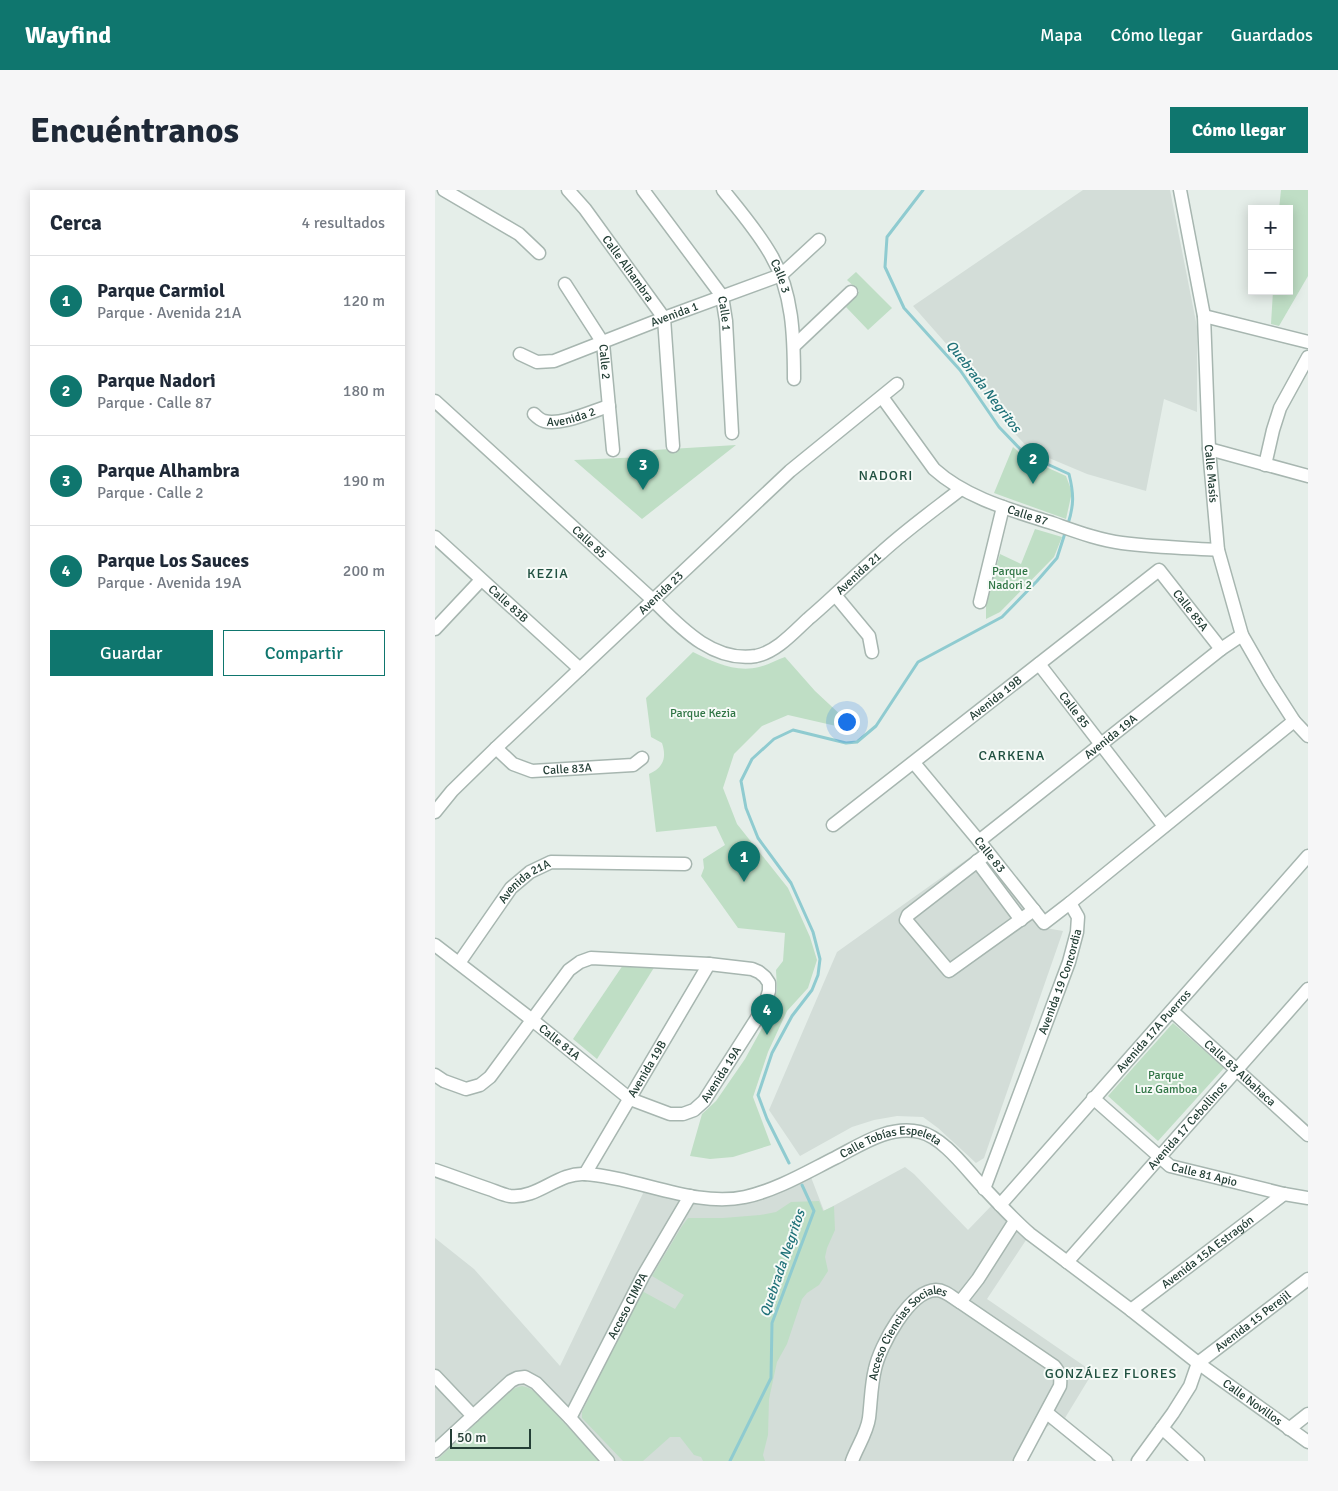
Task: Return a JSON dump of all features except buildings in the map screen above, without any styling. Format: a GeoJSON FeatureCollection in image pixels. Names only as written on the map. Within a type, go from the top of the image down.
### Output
{"type":"FeatureCollection","features":[{"type":"Feature","properties":{"kind":"street"},"geometry":{"type":"LineString","coordinates":[[444,190],[519,234],[539,253]]}},
{"type":"Feature","properties":{"kind":"street","name":"Calle Alhambra"},"geometry":{"type":"LineString","coordinates":[[568,190],[585,209],[664,318]]}},
{"type":"Feature","properties":{"kind":"street","name":"Calle 1"},"geometry":{"type":"LineString","coordinates":[[643,190],[722,296],[726,321],[732,433]]}},
{"type":"Feature","properties":{"kind":"street","name":"Calle 3"},"geometry":{"type":"LineString","coordinates":[[723,190],[772,255],[781,275],[790,307],[794,346],[794,379]]}},
{"type":"Feature","properties":{"kind":"street","name":"Calle Masís"},"geometry":{"type":"LineString","coordinates":[[1179,190],[1204,316],[1209,449],[1218,550],[1242,635],[1294,721],[1308,736]]}},
{"type":"Feature","properties":{"kind":"street","name":"Avenida 1"},"geometry":{"type":"LineString","coordinates":[[520,354],[537,362],[554,361],[603,343],[664,318],[781,275],[819,240]]}},
{"type":"Feature","properties":{"kind":"street","name":"Calle 2"},"geometry":{"type":"LineString","coordinates":[[565,284],[603,343],[613,450]]}},
{"type":"Feature","properties":{"kind":"street"},"geometry":{"type":"LineString","coordinates":[[794,346],[851,292]]}},
{"type":"Feature","properties":{"kind":"street"},"geometry":{"type":"LineString","coordinates":[[1204,316],[1308,342]]}},
{"type":"Feature","properties":{"kind":"street"},"geometry":{"type":"LineString","coordinates":[[664,318],[673,446]]}},
{"type":"Feature","properties":{"kind":"street"},"geometry":{"type":"LineString","coordinates":[[1265,465],[1280,408],[1308,357]]}},
{"type":"Feature","properties":{"kind":"street","name":"Avenida 23"},"geometry":{"type":"LineString","coordinates":[[435,812],[452,791],[496,748],[790,471],[897,384]]}},
{"type":"Feature","properties":{"kind":"street","name":"Calle 87"},"geometry":{"type":"LineString","coordinates":[[882,397],[934,469],[961,489],[1003,508],[1083,534],[1120,543],[1218,550]]}},
{"type":"Feature","properties":{"kind":"street","name":"Calle 85"},"geometry":{"type":"LineString","coordinates":[[435,401],[679,626],[718,652],[737,656],[757,656]]}},
{"type":"Feature","properties":{"kind":"street","name":"Avenida 2"},"geometry":{"type":"LineString","coordinates":[[534,414],[542,420],[550,422],[565,420],[609,406]]}},
{"type":"Feature","properties":{"kind":"street"},"geometry":{"type":"LineString","coordinates":[[1209,449],[1308,476]]}},
{"type":"Feature","properties":{"kind":"street","name":"Avenida 21"},"geometry":{"type":"LineString","coordinates":[[757,656],[779,645],[881,552],[961,489]]}},
{"type":"Feature","properties":{"kind":"street"},"geometry":{"type":"LineString","coordinates":[[980,602],[1003,508]]}},
{"type":"Feature","properties":{"kind":"street","name":"Calle 83B"},"geometry":{"type":"LineString","coordinates":[[435,538],[581,669]]}},
{"type":"Feature","properties":{"kind":"street","name":"Calle 85A"},"geometry":{"type":"LineString","coordinates":[[1159,570],[1221,649]]}},
{"type":"Feature","properties":{"kind":"street","name":"Avenida 19B"},"geometry":{"type":"LineString","coordinates":[[833,825],[1159,570]]}},
{"type":"Feature","properties":{"kind":"street"},"geometry":{"type":"LineString","coordinates":[[435,629],[481,580]]}},
{"type":"Feature","properties":{"kind":"street"},"geometry":{"type":"LineString","coordinates":[[835,595],[869,636],[872,652]]}},
{"type":"Feature","properties":{"kind":"street","name":"Avenida 19A"},"geometry":{"type":"LineString","coordinates":[[979,841],[1221,649],[1242,635]]}},
{"type":"Feature","properties":{"kind":"street","name":"Calle 85"},"geometry":{"type":"LineString","coordinates":[[1039,664],[1164,826]]}},
{"type":"Feature","properties":{"kind":"street"},"geometry":{"type":"LineString","coordinates":[[1070,903],[1294,721]]}},
{"type":"Feature","properties":{"kind":"street","name":"Calle 83A"},"geometry":{"type":"LineString","coordinates":[[496,748],[513,764],[532,771],[633,765],[642,758]]}},
{"type":"Feature","properties":{"kind":"street","name":"Calle 83"},"geometry":{"type":"LineString","coordinates":[[914,763],[1044,923],[1070,903]]}},
{"type":"Feature","properties":{"kind":"street"},"geometry":{"type":"LineString","coordinates":[[988,852],[908,915],[906,920],[949,971],[1033,910]]}},
{"type":"Feature","properties":{"kind":"street","name":"Avenida 17A Puerros"},"geometry":{"type":"LineString","coordinates":[[1000,1205],[1308,856]]}},
{"type":"Feature","properties":{"kind":"street"},"geometry":{"type":"LineString","coordinates":[[977,861],[1021,920]]}},
{"type":"Feature","properties":{"kind":"street","name":"Avenida 21A"},"geometry":{"type":"LineString","coordinates":[[459,963],[511,888],[530,872],[551,862],[685,864]]}},
{"type":"Feature","properties":{"kind":"street","name":"Avenida 19 Concordia"},"geometry":{"type":"LineString","coordinates":[[984,1189],[1069,962],[1077,932],[1078,917],[1070,903]]}},
{"type":"Feature","properties":{"kind":"street","name":"Calle 81A"},"geometry":{"type":"LineString","coordinates":[[435,945],[630,1099],[671,1114],[683,1114],[694,1110]]}},
{"type":"Feature","properties":{"kind":"street"},"geometry":{"type":"LineString","coordinates":[[435,1075],[444,1081],[466,1089],[480,1085],[490,1077],[569,970],[579,962],[591,958],[606,958],[709,964]]}},
{"type":"Feature","properties":{"kind":"street","name":"Avenida 19A"},"geometry":{"type":"LineString","coordinates":[[694,1110],[712,1091],[765,1006],[769,991],[769,983],[765,977],[752,968],[709,964]]}},
{"type":"Feature","properties":{"kind":"street","name":"Avenida 19B"},"geometry":{"type":"LineString","coordinates":[[585,1174],[709,964]]}},
{"type":"Feature","properties":{"kind":"street","name":"Avenida 17 Cebollinos"},"geometry":{"type":"LineString","coordinates":[[1067,1262],[1308,989]]}},
{"type":"Feature","properties":{"kind":"street","name":"Calle 83 Albahaca"},"geometry":{"type":"LineString","coordinates":[[1172,1011],[1308,1135]]}},
{"type":"Feature","properties":{"kind":"street","name":"Calle 81 Apio"},"geometry":{"type":"LineString","coordinates":[[1093,1098],[1170,1166],[1284,1194],[1308,1198]]}},
{"type":"Feature","properties":{"kind":"street","name":"Calle Tobías Espeleta"},"geometry":{"type":"LineString","coordinates":[[435,1170],[509,1196],[523,1196],[568,1176],[585,1174],[647,1185],[690,1196],[724,1200],[766,1191],[815,1168],[865,1141],[884,1134],[905,1131],[921,1133],[945,1147],[1015,1221],[1198,1363]]}},
{"type":"Feature","properties":{"kind":"street","name":"Avenida 15A Estragón"},"geometry":{"type":"LineString","coordinates":[[1131,1310],[1284,1194]]}},
{"type":"Feature","properties":{"kind":"street","name":"Acceso CIMPA"},"geometry":{"type":"LineString","coordinates":[[570,1418],[643,1276],[690,1196]]}},
{"type":"Feature","properties":{"kind":"street","name":"Acceso Ciencias Sociales"},"geometry":{"type":"LineString","coordinates":[[852,1461],[867,1428],[874,1370],[884,1344],[897,1322],[914,1302],[930,1292],[942,1291],[960,1302],[978,1279],[1015,1221]]}},
{"type":"Feature","properties":{"kind":"street","name":"Avenida 15 Perejil"},"geometry":{"type":"LineString","coordinates":[[1198,1363],[1308,1278]]}},
{"type":"Feature","properties":{"kind":"street"},"geometry":{"type":"LineString","coordinates":[[960,1302],[1054,1366],[1059,1372],[1061,1386],[1020,1461]]}},
{"type":"Feature","properties":{"kind":"street"},"geometry":{"type":"LineString","coordinates":[[1138,1461],[1190,1386],[1198,1363]]}},
{"type":"Feature","properties":{"kind":"street","name":"Calle Novillos"},"geometry":{"type":"LineString","coordinates":[[1198,1363],[1308,1442]]}},
{"type":"Feature","properties":{"kind":"street"},"geometry":{"type":"LineString","coordinates":[[435,1376],[473,1416]]}},
{"type":"Feature","properties":{"kind":"street"},"geometry":{"type":"LineString","coordinates":[[435,1451],[511,1381],[525,1377],[536,1383],[608,1461]]}},
{"type":"Feature","properties":{"kind":"street"},"geometry":{"type":"LineString","coordinates":[[1047,1413],[1106,1461]]}},
{"type":"Feature","properties":{"kind":"street"},"geometry":{"type":"LineString","coordinates":[[1289,1429],[1308,1414]]}},
{"type":"Feature","properties":{"kind":"street"},"geometry":{"type":"LineString","coordinates":[[1162,1428],[1199,1461]]}},
{"type":"Feature","properties":{"kind":"shaded area"},"geometry":{"type":"Polygon","coordinates":[[[1083,190],[1170,190],[1197,327],[1197,412],[1164,399],[1146,491],[1087,474],[1030,450],[1007,425],[957,356],[913,306],[1083,190]]]}},
{"type":"Feature","properties":{"kind":"shaded area"},"geometry":{"type":"Polygon","coordinates":[[[980,850],[1040,927],[1063,931],[984,1158],[976,1163],[938,1128],[923,1117],[897,1116],[874,1120],[852,1127],[800,1156],[769,1110],[837,952],[980,850]]]}},
{"type":"Feature","properties":{"kind":"shaded area"},"geometry":{"type":"Polygon","coordinates":[[[905,1167],[968,1230],[994,1203],[1030,1234],[987,1299],[1093,1372],[1065,1418],[1116,1461],[1099,1461],[1055,1426],[1050,1425],[1043,1429],[1026,1461],[435,1461],[435,1238],[474,1269],[560,1366],[647,1185],[724,1200],[809,1172],[824,1211],[905,1167]]]}},
{"type":"Feature","properties":{"kind":"green space"},"geometry":{"type":"Polygon","coordinates":[[[1281,190],[1308,190],[1308,276],[1279,326],[1271,324],[1273,295],[1293,295],[1293,205],[1279,205],[1281,190]]]}},
{"type":"Feature","properties":{"kind":"green space"},"geometry":{"type":"Polygon","coordinates":[[[856,272],[892,308],[868,330],[846,307],[859,291],[847,280],[856,272]]]}},
{"type":"Feature","properties":{"kind":"green space"},"geometry":{"type":"Polygon","coordinates":[[[736,445],[642,519],[574,460],[643,457],[654,450],[736,445]]]}},
{"type":"Feature","properties":{"kind":"green space"},"geometry":{"type":"Polygon","coordinates":[[[1013,447],[1026,458],[1066,476],[1072,492],[1066,519],[994,493],[1013,447]]]}},
{"type":"Feature","properties":{"kind":"green space","name":"Parque Nadori 2"},"geometry":{"type":"Polygon","coordinates":[[[1035,529],[1062,537],[1054,557],[1000,612],[986,619],[986,601],[1000,554],[1021,564],[1035,529]]]}},
{"type":"Feature","properties":{"kind":"green space","name":"Parque Kezia"},"geometry":{"type":"Polygon","coordinates":[[[693,652],[725,666],[742,669],[762,666],[785,657],[815,691],[858,731],[788,715],[762,726],[734,754],[723,788],[737,824],[788,888],[810,937],[817,960],[808,988],[787,1011],[768,1052],[753,1097],[771,1145],[733,1157],[710,1159],[690,1156],[702,1114],[716,1101],[745,1059],[767,1019],[777,991],[776,970],[783,961],[785,933],[738,928],[701,876],[704,868],[703,859],[725,845],[716,826],[656,832],[649,774],[661,766],[664,753],[662,743],[651,737],[646,698],[693,652]]]}},
{"type":"Feature","properties":{"kind":"green space"},"geometry":{"type":"Polygon","coordinates":[[[623,965],[655,966],[597,1059],[573,1039],[623,965]]]}},
{"type":"Feature","properties":{"kind":"green space","name":"Parque Luz Gamboa"},"geometry":{"type":"Polygon","coordinates":[[[1173,1023],[1224,1068],[1158,1141],[1108,1096],[1173,1023]]]}},
{"type":"Feature","properties":{"kind":"green space"},"geometry":{"type":"Polygon","coordinates":[[[819,1201],[823,1211],[834,1206],[835,1230],[825,1257],[828,1271],[819,1285],[802,1299],[787,1344],[777,1362],[769,1399],[768,1435],[763,1455],[765,1461],[703,1461],[701,1457],[694,1455],[680,1437],[670,1437],[643,1461],[623,1461],[582,1418],[582,1412],[642,1291],[675,1309],[684,1295],[652,1276],[688,1218],[760,1215],[776,1212],[791,1202],[819,1201]]]}},
{"type":"Feature","properties":{"kind":"green space"},"geometry":{"type":"Polygon","coordinates":[[[522,1386],[535,1392],[600,1461],[436,1461],[507,1394],[515,1388],[522,1386]]]}},
{"type":"Feature","properties":{"kind":"waterway","name":"Quebrada Negritos"},"geometry":{"type":"LineString","coordinates":[[923,190],[887,237],[885,267],[904,308],[960,370],[999,427],[1025,454],[1069,474],[1073,499],[1068,524]]}},
{"type":"Feature","properties":{"kind":"waterway","name":"Quebrada Negritos"},"geometry":{"type":"LineString","coordinates":[[789,1163],[767,1119],[758,1095],[772,1053],[792,1016],[812,990],[818,975],[820,959],[813,932],[791,883],[758,838],[746,808],[741,781],[752,759],[774,739],[793,730],[846,743],[857,742],[876,726],[918,662],[1002,617],[1057,558],[1066,530]]}},
{"type":"Feature","properties":{"kind":"waterway","name":"Quebrada Negritos"},"geometry":{"type":"LineString","coordinates":[[730,1461],[771,1378],[772,1323],[814,1211],[802,1185]]}},
{"type":"Feature","properties":{"kind":"place","name":"Parque Nadori"},"geometry":{"type":"Point","coordinates":[1033,484]}},
{"type":"Feature","properties":{"kind":"place","name":"Parque Alhambra"},"geometry":{"type":"Point","coordinates":[643,490]}},
{"type":"Feature","properties":{"kind":"place","name":"Parque Carmiol"},"geometry":{"type":"Point","coordinates":[744,882]}},
{"type":"Feature","properties":{"kind":"place","name":"Parque Los Sauces"},"geometry":{"type":"Point","coordinates":[767,1035]}},
{"type":"Feature","properties":{"kind":"district","name":"NADORI"},"geometry":{"type":"Point","coordinates":[886,475]}},
{"type":"Feature","properties":{"kind":"district","name":"KEZIA"},"geometry":{"type":"Point","coordinates":[548,573]}},
{"type":"Feature","properties":{"kind":"district","name":"CARKENA"},"geometry":{"type":"Point","coordinates":[1012,755]}},
{"type":"Feature","properties":{"kind":"district","name":"GONZÁLEZ FLORES"},"geometry":{"type":"Point","coordinates":[1111,1373]}}]}
